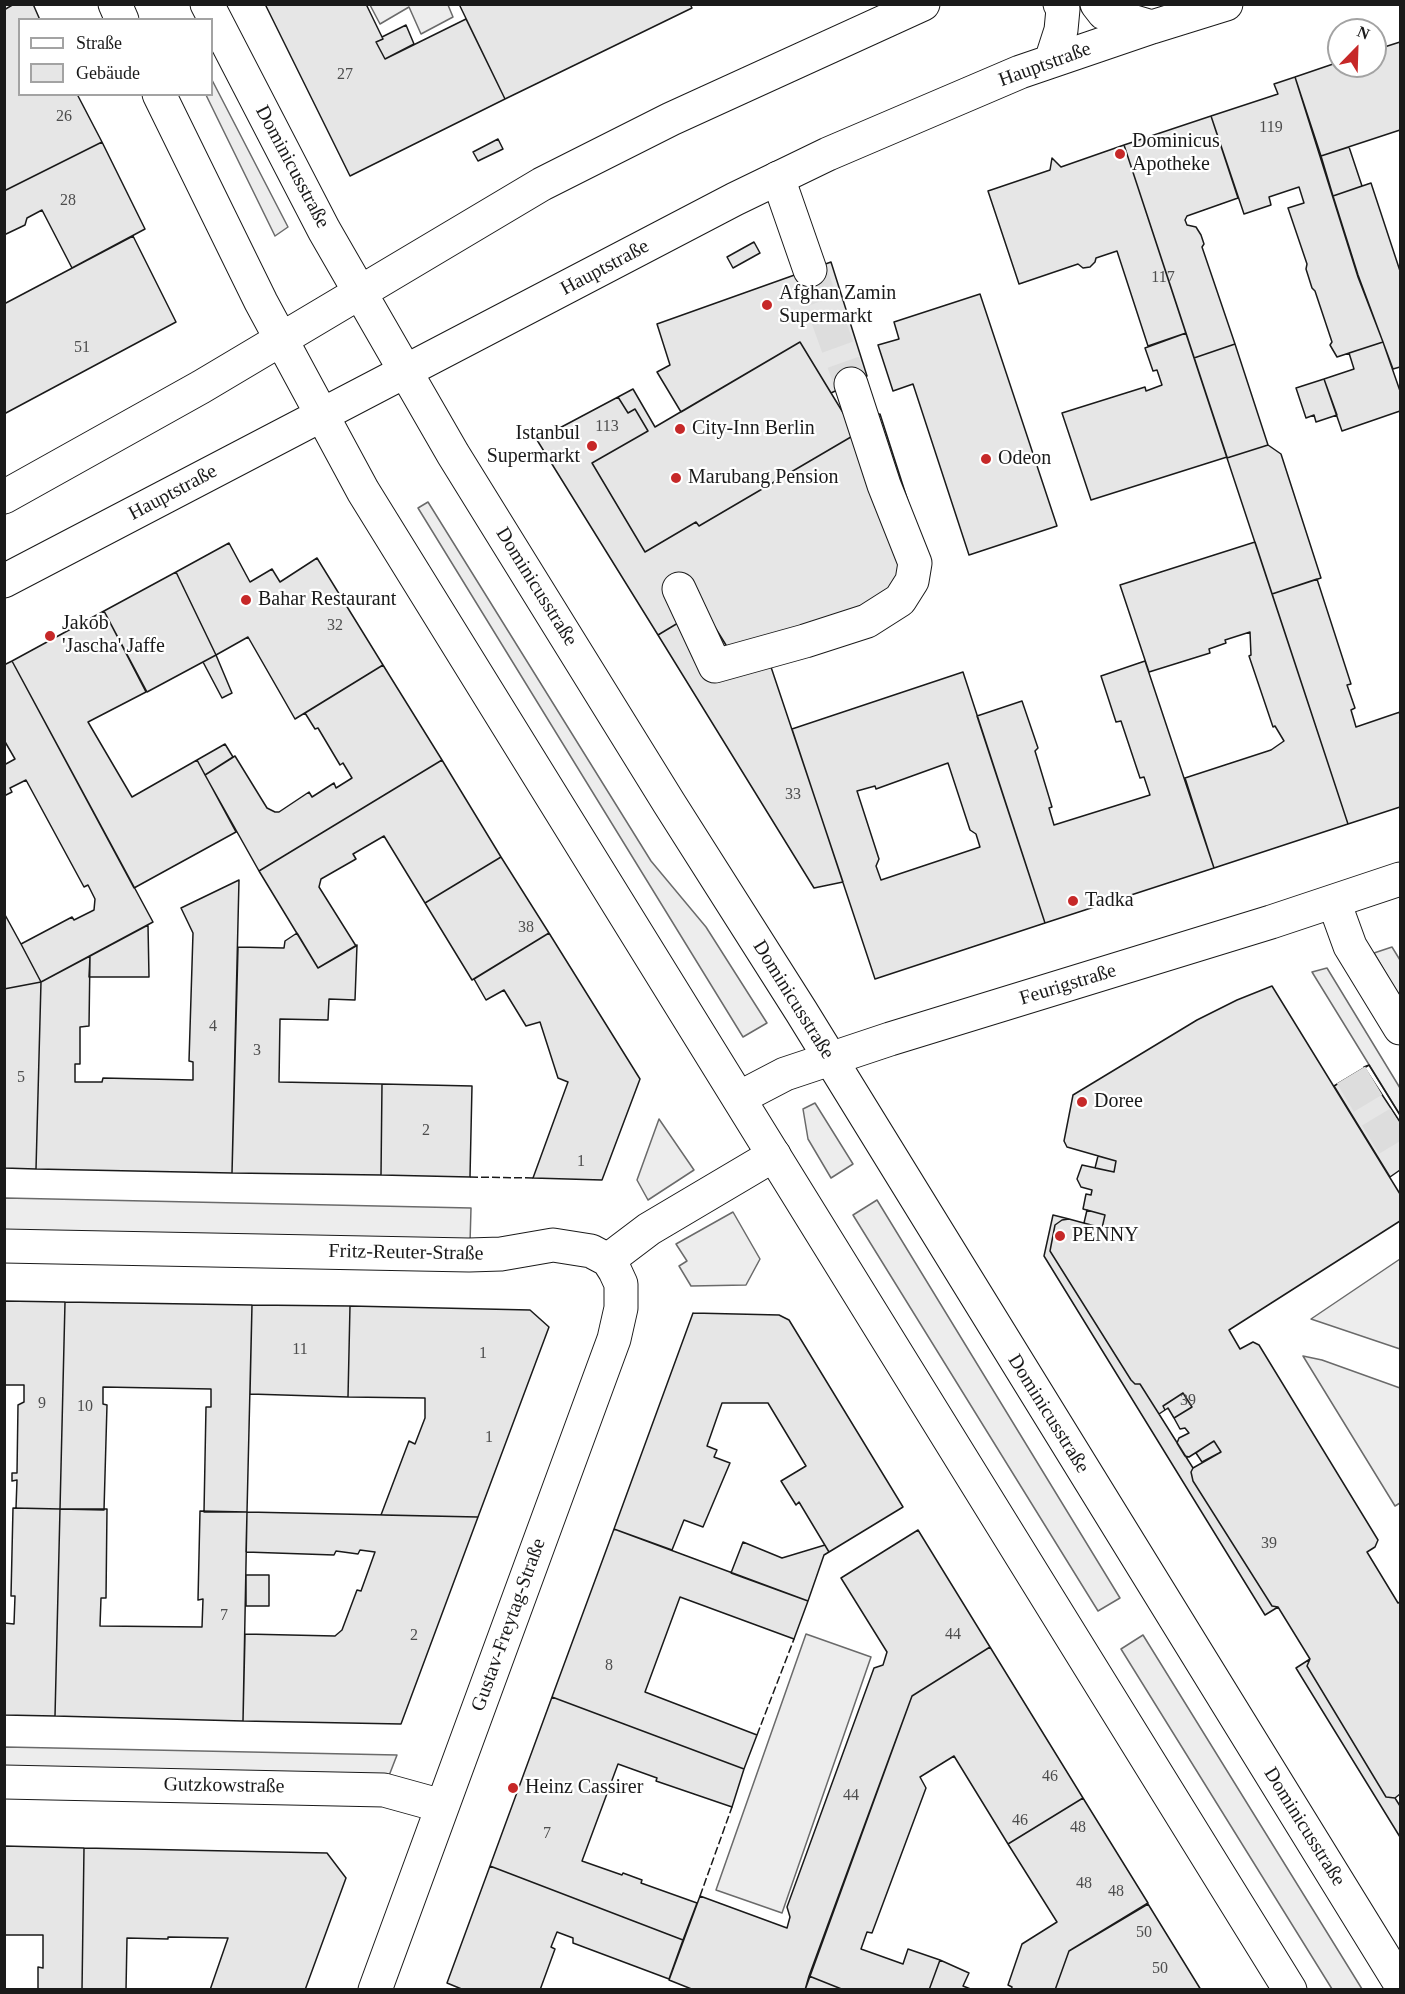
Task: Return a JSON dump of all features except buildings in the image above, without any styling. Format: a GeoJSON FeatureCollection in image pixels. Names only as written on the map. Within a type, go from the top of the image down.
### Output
{"type":"FeatureCollection","features":[{"type":"Feature","properties":{"kind":"main road"},"geometry":{"type":"LineString","coordinates":[[115,4],[121,18]]}},
{"type":"Feature","properties":{"kind":"main road","name":"Dominicusstraße"},"geometry":{"type":"LineString","coordinates":[[207,4],[324,230],[453,454],[1401,1983]]}},
{"type":"Feature","properties":{"kind":"main road"},"geometry":{"type":"LineString","coordinates":[[4,497],[201,387],[542,184],[670,119],[923,4]]}},
{"type":"Feature","properties":{"kind":"main road"},"geometry":{"type":"LineString","coordinates":[[1051,61],[1061,30],[1063,9],[1060,4]]}},
{"type":"Feature","properties":{"kind":"main road"},"geometry":{"type":"LineString","coordinates":[[1097,4],[1104,12],[1152,27]]}},
{"type":"Feature","properties":{"kind":"main road","name":"Hauptstraße"},"geometry":{"type":"LineString","coordinates":[[4,581],[778,178],[932,110],[1051,61],[1226,4]]}},
{"type":"Feature","properties":{"kind":"main road"},"geometry":{"type":"LineString","coordinates":[[160,96],[280,338],[363,490],[1290,1989]]}},
{"type":"Feature","properties":{"kind":"main road"},"geometry":{"type":"LineString","coordinates":[[778,178],[810,270]]}},
{"type":"Feature","properties":{"kind":"main road"},"geometry":{"type":"LineString","coordinates":[[679,589],[715,666],[867,621],[900,600],[912,581],[915,563],[884,485],[851,384]]}},
{"type":"Feature","properties":{"kind":"main road","name":"Feurigstraße"},"geometry":{"type":"LineString","coordinates":[[739,1098],[785,1074],[830,1059],[1401,879]]}},
{"type":"Feature","properties":{"kind":"main road"},"geometry":{"type":"LineString","coordinates":[[1334,902],[1350,946],[1401,1028]]}},
{"type":"Feature","properties":{"kind":"main road"},"geometry":{"type":"LineString","coordinates":[[608,1260],[649,1229],[774,1155]]}},
{"type":"Feature","properties":{"kind":"main road","name":"Fritz-Reuter-Straße"},"geometry":{"type":"LineString","coordinates":[[4,1246],[469,1255],[518,1252],[553,1245],[591,1251],[608,1260]]}},
{"type":"Feature","properties":{"kind":"main road","name":"Gustav-Freytag-Straße"},"geometry":{"type":"LineString","coordinates":[[375,1989],[614,1339],[621,1308],[621,1284],[608,1260]]}},
{"type":"Feature","properties":{"kind":"main road","name":"Gutzkowstraße"},"geometry":{"type":"LineString","coordinates":[[4,1782],[384,1790],[442,1806]]}},
{"type":"Feature","properties":{"kind":"shaded area"},"geometry":{"type":"Polygon","coordinates":[[[370,5],[448,5],[453,17],[421,34],[409,7],[380,24],[370,5]]]}},
{"type":"Feature","properties":{"kind":"shaded area"},"geometry":{"type":"Polygon","coordinates":[[[213,82],[288,227],[275,236],[206,96],[213,96],[213,82]]]}},
{"type":"Feature","properties":{"kind":"shaded area"},"geometry":{"type":"Polygon","coordinates":[[[428,502],[651,861],[706,927],[767,1023],[743,1037],[418,508],[428,502]]]}},
{"type":"Feature","properties":{"kind":"shaded area"},"geometry":{"type":"Polygon","coordinates":[[[1392,947],[1400,960],[1400,998],[1374,953],[1392,947]]]}},
{"type":"Feature","properties":{"kind":"shaded area"},"geometry":{"type":"Polygon","coordinates":[[[1327,968],[1400,1088],[1400,1115],[1312,972],[1327,968]]]}},
{"type":"Feature","properties":{"kind":"shaded area"},"geometry":{"type":"Polygon","coordinates":[[[815,1103],[853,1164],[831,1178],[808,1139],[803,1109],[815,1103]]]}},
{"type":"Feature","properties":{"kind":"shaded area"},"geometry":{"type":"Polygon","coordinates":[[[659,1119],[694,1170],[648,1200],[637,1180],[659,1119]]]}},
{"type":"Feature","properties":{"kind":"shaded area"},"geometry":{"type":"Polygon","coordinates":[[[5,1198],[471,1208],[470,1243],[5,1233],[5,1198]]]}},
{"type":"Feature","properties":{"kind":"shaded area"},"geometry":{"type":"Polygon","coordinates":[[[877,1200],[1120,1598],[1098,1611],[853,1215],[877,1200]]]}},
{"type":"Feature","properties":{"kind":"shaded area"},"geometry":{"type":"Polygon","coordinates":[[[733,1212],[760,1259],[746,1285],[691,1286],[679,1266],[687,1261],[676,1244],[733,1212]]]}},
{"type":"Feature","properties":{"kind":"shaded area"},"geometry":{"type":"Polygon","coordinates":[[[1400,1259],[1400,1349],[1311,1319],[1400,1259]]]}},
{"type":"Feature","properties":{"kind":"shaded area"},"geometry":{"type":"Polygon","coordinates":[[[1303,1356],[1322,1360],[1400,1388],[1400,1503],[1395,1506],[1303,1356]]]}},
{"type":"Feature","properties":{"kind":"shaded area"},"geometry":{"type":"Polygon","coordinates":[[[806,1634],[871,1657],[782,1913],[716,1890],[806,1634]]]}},
{"type":"Feature","properties":{"kind":"shaded area"},"geometry":{"type":"Polygon","coordinates":[[[1143,1635],[1362,1989],[1332,1989],[1121,1649],[1143,1635]]]}},
{"type":"Feature","properties":{"kind":"shaded area"},"geometry":{"type":"Polygon","coordinates":[[[5,1747],[397,1755],[385,1786],[5,1778],[5,1747]]]}},
{"type":"Feature","properties":{"kind":"tunnel"},"geometry":{"type":"LineString","coordinates":[[810,270],[851,384]]}},
{"type":"Feature","properties":{"kind":"tunnel"},"geometry":{"type":"LineString","coordinates":[[1351,1075],[1399,1155]]}},
{"type":"Feature","properties":{"kind":"fence"},"geometry":{"type":"LineString","coordinates":[[470,1177],[533,1178]]}},
{"type":"Feature","properties":{"kind":"fence"},"geometry":{"type":"LineString","coordinates":[[757,1735],[794,1639]]}},
{"type":"Feature","properties":{"kind":"fence"},"geometry":{"type":"LineString","coordinates":[[700,1896],[732,1807]]}},
{"type":"Feature","properties":{"kind":"place","name":"Dominicus Apotheke"},"geometry":{"type":"Point","coordinates":[1120,154]}},
{"type":"Feature","properties":{"kind":"place","name":"Afghan Zamin Supermarkt"},"geometry":{"type":"Point","coordinates":[767,305]}},
{"type":"Feature","properties":{"kind":"place","name":"City-Inn Berlin"},"geometry":{"type":"Point","coordinates":[680,429]}},
{"type":"Feature","properties":{"kind":"place","name":"Istanbul Supermarkt"},"geometry":{"type":"Point","coordinates":[592,446]}},
{"type":"Feature","properties":{"kind":"place","name":"Odeon"},"geometry":{"type":"Point","coordinates":[986,459]}},
{"type":"Feature","properties":{"kind":"place","name":"Marubang Pension"},"geometry":{"type":"Point","coordinates":[676,478]}},
{"type":"Feature","properties":{"kind":"place","name":"Bahar Restaurant"},"geometry":{"type":"Point","coordinates":[246,600]}},
{"type":"Feature","properties":{"kind":"place","name":"Jakob 'Jascha' Jaffe"},"geometry":{"type":"Point","coordinates":[50,636]}},
{"type":"Feature","properties":{"kind":"place","name":"Tadka"},"geometry":{"type":"Point","coordinates":[1073,901]}},
{"type":"Feature","properties":{"kind":"place","name":"Doree"},"geometry":{"type":"Point","coordinates":[1082,1102]}},
{"type":"Feature","properties":{"kind":"place","name":"PENNY"},"geometry":{"type":"Point","coordinates":[1060,1236]}},
{"type":"Feature","properties":{"kind":"place","name":"Heinz Cassirer"},"geometry":{"type":"Point","coordinates":[513,1788]}}]}
